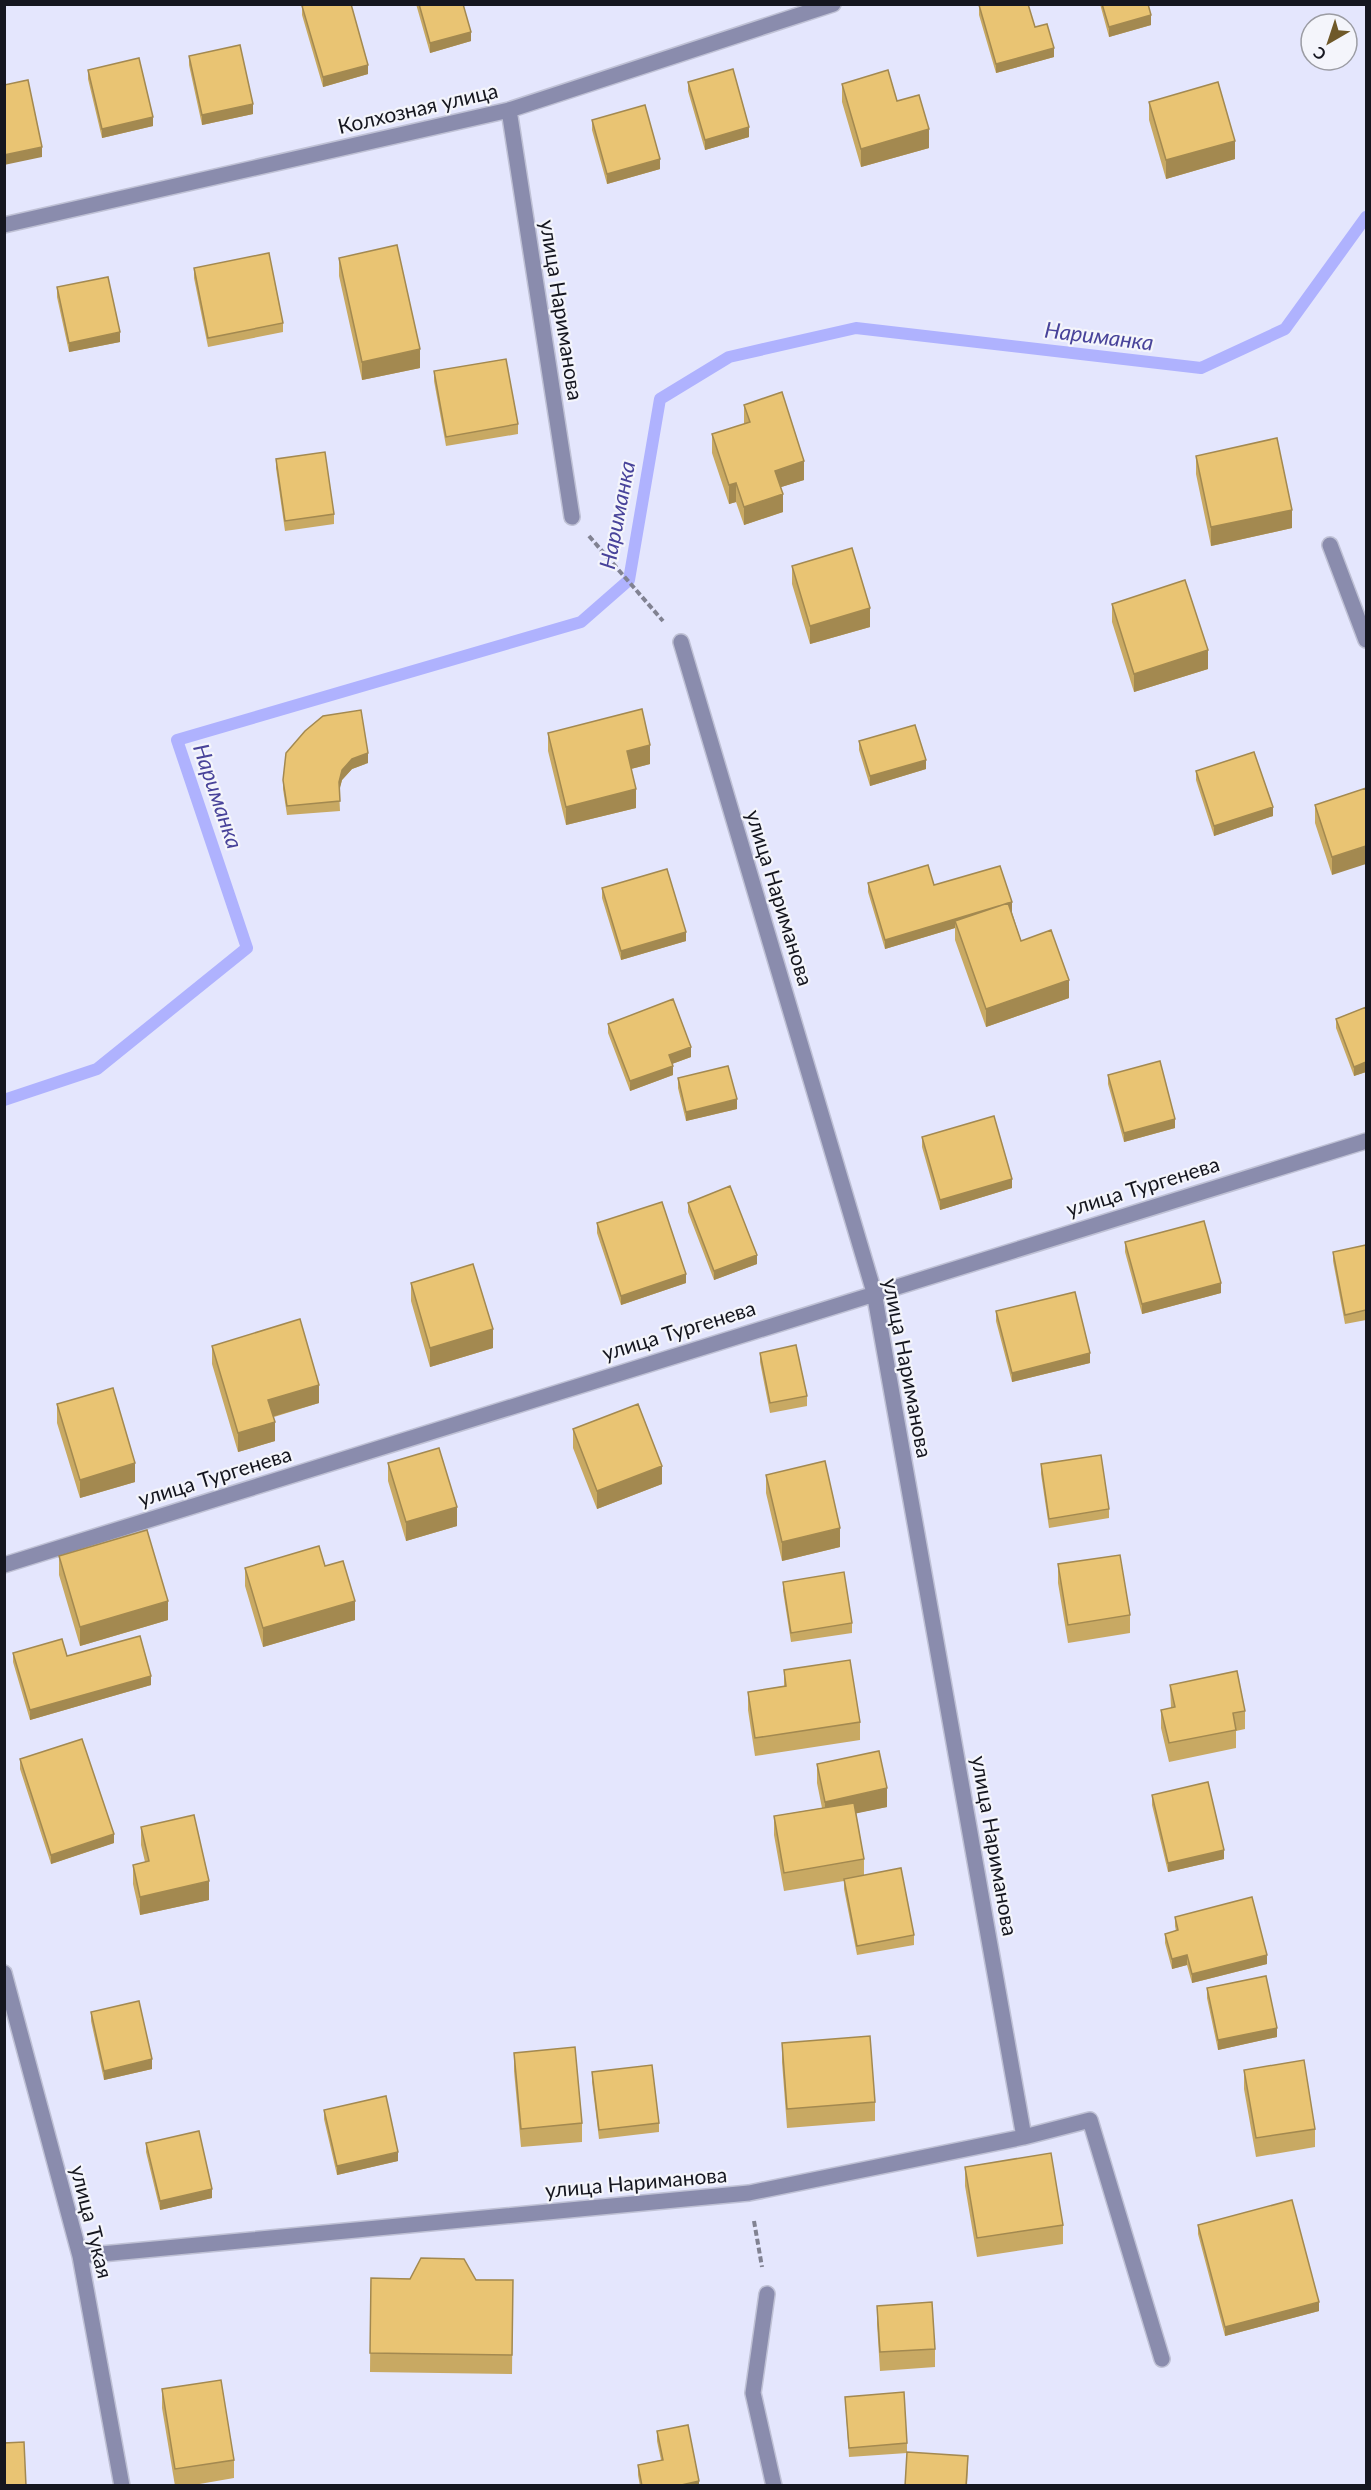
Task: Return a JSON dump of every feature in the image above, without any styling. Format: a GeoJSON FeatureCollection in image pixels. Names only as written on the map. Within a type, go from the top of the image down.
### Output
{"type":"FeatureCollection","features":[{"type":"Feature","properties":{"kind":"street","name":"Колхозная улица"},"geometry":{"type":"LineString","coordinates":[[4,225],[509,110],[833,4]]}},
{"type":"Feature","properties":{"kind":"street","name":"улица Нариманова"},"geometry":{"type":"LineString","coordinates":[[509,110],[572,517]]}},
{"type":"Feature","properties":{"kind":"street"},"geometry":{"type":"LineString","coordinates":[[1330,545],[1366,640]]}},
{"type":"Feature","properties":{"kind":"street","name":"улица Нариманова"},"geometry":{"type":"LineString","coordinates":[[80,2256],[749,2193],[1024,2138],[874,1292],[681,642]]}},
{"type":"Feature","properties":{"kind":"street","name":"улица Тургенева"},"geometry":{"type":"LineString","coordinates":[[4,1565],[874,1292],[1366,1141]]}},
{"type":"Feature","properties":{"kind":"street","name":"улица Тукая"},"geometry":{"type":"LineString","coordinates":[[4,1973],[80,2256],[122,2486]]}},
{"type":"Feature","properties":{"kind":"street"},"geometry":{"type":"LineString","coordinates":[[1024,2138],[1090,2120],[1162,2359]]}},
{"type":"Feature","properties":{"kind":"street"},"geometry":{"type":"LineString","coordinates":[[767,2294],[753,2393],[774,2486]]}},
{"type":"Feature","properties":{"kind":"path"},"geometry":{"type":"LineString","coordinates":[[572,517],[681,642]]}},
{"type":"Feature","properties":{"kind":"path"},"geometry":{"type":"LineString","coordinates":[[749,2193],[767,2294]]}},
{"type":"Feature","properties":{"kind":"building"},"geometry":{"type":"Polygon","coordinates":[[[306,4],[351,4],[368,65],[323,77],[302,6],[306,4]]]}},
{"type":"Feature","properties":{"kind":"building"},"geometry":{"type":"Polygon","coordinates":[[[419,4],[463,4],[471,32],[430,43],[419,4]]]}},
{"type":"Feature","properties":{"kind":"building"},"geometry":{"type":"Polygon","coordinates":[[[1028,4],[1035,27],[1047,24],[1054,48],[996,64],[979,5],[1028,4]]]}},
{"type":"Feature","properties":{"kind":"building"},"geometry":{"type":"Polygon","coordinates":[[[1102,4],[1148,4],[1151,15],[1109,27],[1102,4]]]}},
{"type":"Feature","properties":{"kind":"building"},"geometry":{"type":"Polygon","coordinates":[[[240,45],[253,104],[202,115],[189,56],[240,45]]]}},
{"type":"Feature","properties":{"kind":"building"},"geometry":{"type":"Polygon","coordinates":[[[139,58],[153,117],[102,129],[88,70],[139,58]]]}},
{"type":"Feature","properties":{"kind":"building"},"geometry":{"type":"Polygon","coordinates":[[[733,69],[749,127],[705,140],[688,82],[733,69]]]}},
{"type":"Feature","properties":{"kind":"building"},"geometry":{"type":"Polygon","coordinates":[[[888,70],[897,101],[919,95],[929,129],[861,149],[842,84],[888,70]]]}},
{"type":"Feature","properties":{"kind":"building"},"geometry":{"type":"Polygon","coordinates":[[[28,80],[42,147],[4,155],[4,85],[28,80]]]}},
{"type":"Feature","properties":{"kind":"building"},"geometry":{"type":"Polygon","coordinates":[[[1218,82],[1235,141],[1166,160],[1149,102],[1218,82]]]}},
{"type":"Feature","properties":{"kind":"building"},"geometry":{"type":"Polygon","coordinates":[[[645,105],[660,159],[607,174],[592,120],[645,105]]]}},
{"type":"Feature","properties":{"kind":"building"},"geometry":{"type":"Polygon","coordinates":[[[397,245],[420,349],[362,362],[339,258],[397,245]]]}},
{"type":"Feature","properties":{"kind":"building"},"geometry":{"type":"Polygon","coordinates":[[[269,253],[283,323],[208,338],[194,268],[269,253]]]}},
{"type":"Feature","properties":{"kind":"building"},"geometry":{"type":"Polygon","coordinates":[[[108,277],[120,332],[69,343],[57,287],[108,277]]]}},
{"type":"Feature","properties":{"kind":"building"},"geometry":{"type":"Polygon","coordinates":[[[506,359],[518,424],[446,437],[434,371],[506,359]]]}},
{"type":"Feature","properties":{"kind":"building"},"geometry":{"type":"Polygon","coordinates":[[[782,392],[804,461],[775,471],[783,494],[744,507],[736,483],[729,485],[712,434],[750,422],[744,405],[782,392]]]}},
{"type":"Feature","properties":{"kind":"building"},"geometry":{"type":"Polygon","coordinates":[[[1277,438],[1292,510],[1211,527],[1196,456],[1277,438]]]}},
{"type":"Feature","properties":{"kind":"building"},"geometry":{"type":"Polygon","coordinates":[[[325,452],[334,514],[285,521],[276,459],[325,452]]]}},
{"type":"Feature","properties":{"kind":"building"},"geometry":{"type":"Polygon","coordinates":[[[852,548],[870,608],[810,626],[792,566],[852,548]]]}},
{"type":"Feature","properties":{"kind":"building"},"geometry":{"type":"Polygon","coordinates":[[[1185,580],[1208,650],[1134,674],[1112,604],[1185,580]]]}},
{"type":"Feature","properties":{"kind":"building"},"geometry":{"type":"Polygon","coordinates":[[[642,709],[650,745],[627,751],[636,789],[566,807],[548,733],[642,709]]]}},
{"type":"Feature","properties":{"kind":"building"},"geometry":{"type":"Polygon","coordinates":[[[361,710],[368,753],[352,759],[342,770],[339,782],[340,801],[287,806],[283,780],[286,753],[305,731],[323,716],[361,710]]]}},
{"type":"Feature","properties":{"kind":"building"},"geometry":{"type":"Polygon","coordinates":[[[915,725],[926,760],[870,776],[859,741],[915,725]]]}},
{"type":"Feature","properties":{"kind":"building"},"geometry":{"type":"Polygon","coordinates":[[[1254,752],[1273,807],[1214,826],[1196,771],[1254,752]]]}},
{"type":"Feature","properties":{"kind":"building"},"geometry":{"type":"Polygon","coordinates":[[[1366,788],[1366,846],[1332,857],[1315,805],[1366,788]]]}},
{"type":"Feature","properties":{"kind":"building"},"geometry":{"type":"Polygon","coordinates":[[[928,865],[934,885],[1000,866],[1012,902],[885,940],[868,883],[928,865]]]}},
{"type":"Feature","properties":{"kind":"building"},"geometry":{"type":"Polygon","coordinates":[[[667,869],[686,932],[621,951],[602,888],[667,869]]]}},
{"type":"Feature","properties":{"kind":"building"},"geometry":{"type":"Polygon","coordinates":[[[1008,903],[1021,941],[1051,930],[1069,980],[986,1009],[955,921],[1008,903]]]}},
{"type":"Feature","properties":{"kind":"building"},"geometry":{"type":"Polygon","coordinates":[[[673,999],[691,1047],[669,1055],[673,1066],[630,1081],[608,1024],[673,999]]]}},
{"type":"Feature","properties":{"kind":"building"},"geometry":{"type":"Polygon","coordinates":[[[1366,1007],[1366,1062],[1354,1067],[1336,1019],[1366,1007]]]}},
{"type":"Feature","properties":{"kind":"building"},"geometry":{"type":"Polygon","coordinates":[[[1160,1061],[1175,1119],[1124,1133],[1108,1075],[1160,1061]]]}},
{"type":"Feature","properties":{"kind":"building"},"geometry":{"type":"Polygon","coordinates":[[[728,1066],[737,1099],[686,1112],[678,1078],[728,1066]]]}},
{"type":"Feature","properties":{"kind":"building"},"geometry":{"type":"Polygon","coordinates":[[[994,1116],[1012,1179],[940,1200],[922,1137],[994,1116]]]}},
{"type":"Feature","properties":{"kind":"building"},"geometry":{"type":"Polygon","coordinates":[[[730,1186],[757,1255],[714,1271],[688,1203],[730,1186]]]}},
{"type":"Feature","properties":{"kind":"building"},"geometry":{"type":"Polygon","coordinates":[[[662,1202],[686,1274],[621,1296],[597,1223],[662,1202]]]}},
{"type":"Feature","properties":{"kind":"building"},"geometry":{"type":"Polygon","coordinates":[[[1204,1221],[1221,1283],[1142,1304],[1125,1242],[1204,1221]]]}},
{"type":"Feature","properties":{"kind":"building"},"geometry":{"type":"Polygon","coordinates":[[[1366,1245],[1366,1310],[1345,1315],[1333,1252],[1366,1245]]]}},
{"type":"Feature","properties":{"kind":"building"},"geometry":{"type":"Polygon","coordinates":[[[473,1264],[493,1329],[430,1348],[411,1283],[473,1264]]]}},
{"type":"Feature","properties":{"kind":"building"},"geometry":{"type":"Polygon","coordinates":[[[1075,1292],[1090,1353],[1012,1373],[996,1311],[1075,1292]]]}},
{"type":"Feature","properties":{"kind":"building"},"geometry":{"type":"Polygon","coordinates":[[[300,1319],[319,1385],[268,1400],[275,1422],[238,1433],[212,1346],[300,1319]]]}},
{"type":"Feature","properties":{"kind":"building"},"geometry":{"type":"Polygon","coordinates":[[[796,1345],[807,1396],[770,1403],[760,1353],[796,1345]]]}},
{"type":"Feature","properties":{"kind":"building"},"geometry":{"type":"Polygon","coordinates":[[[113,1388],[135,1463],[80,1480],[57,1404],[113,1388]]]}},
{"type":"Feature","properties":{"kind":"building"},"geometry":{"type":"Polygon","coordinates":[[[638,1404],[662,1466],[597,1491],[573,1429],[638,1404]]]}},
{"type":"Feature","properties":{"kind":"building"},"geometry":{"type":"Polygon","coordinates":[[[439,1448],[457,1507],[406,1522],[388,1463],[439,1448]]]}},
{"type":"Feature","properties":{"kind":"building"},"geometry":{"type":"Polygon","coordinates":[[[1101,1455],[1109,1509],[1049,1519],[1041,1464],[1101,1455]]]}},
{"type":"Feature","properties":{"kind":"building"},"geometry":{"type":"Polygon","coordinates":[[[825,1461],[840,1528],[782,1542],[766,1475],[825,1461]]]}},
{"type":"Feature","properties":{"kind":"building"},"geometry":{"type":"Polygon","coordinates":[[[147,1530],[168,1601],[80,1627],[59,1556],[147,1530]]]}},
{"type":"Feature","properties":{"kind":"building"},"geometry":{"type":"Polygon","coordinates":[[[319,1546],[325,1566],[343,1561],[355,1601],[263,1628],[245,1568],[319,1546]]]}},
{"type":"Feature","properties":{"kind":"building"},"geometry":{"type":"Polygon","coordinates":[[[1120,1555],[1130,1615],[1068,1625],[1058,1564],[1120,1555]]]}},
{"type":"Feature","properties":{"kind":"building"},"geometry":{"type":"Polygon","coordinates":[[[844,1572],[852,1623],[791,1633],[783,1582],[844,1572]]]}},
{"type":"Feature","properties":{"kind":"building"},"geometry":{"type":"Polygon","coordinates":[[[140,1636],[151,1676],[30,1710],[13,1653],[62,1639],[67,1656],[140,1636]]]}},
{"type":"Feature","properties":{"kind":"building"},"geometry":{"type":"Polygon","coordinates":[[[850,1660],[860,1722],[755,1738],[748,1692],[786,1686],[784,1670],[850,1660]]]}},
{"type":"Feature","properties":{"kind":"building"},"geometry":{"type":"Polygon","coordinates":[[[1237,1671],[1245,1711],[1233,1713],[1236,1730],[1169,1743],[1161,1710],[1175,1707],[1170,1685],[1237,1671]]]}},
{"type":"Feature","properties":{"kind":"building"},"geometry":{"type":"Polygon","coordinates":[[[82,1739],[114,1834],[51,1855],[20,1759],[82,1739]]]}},
{"type":"Feature","properties":{"kind":"building"},"geometry":{"type":"Polygon","coordinates":[[[879,1751],[887,1788],[825,1802],[817,1764],[879,1751]]]}},
{"type":"Feature","properties":{"kind":"building"},"geometry":{"type":"Polygon","coordinates":[[[1208,1782],[1224,1850],[1168,1863],[1152,1795],[1208,1782]]]}},
{"type":"Feature","properties":{"kind":"building"},"geometry":{"type":"Polygon","coordinates":[[[854,1803],[864,1859],[784,1873],[774,1816],[854,1803]]]}},
{"type":"Feature","properties":{"kind":"building"},"geometry":{"type":"Polygon","coordinates":[[[194,1815],[209,1881],[140,1897],[133,1865],[149,1861],[141,1827],[194,1815]]]}},
{"type":"Feature","properties":{"kind":"building"},"geometry":{"type":"Polygon","coordinates":[[[901,1868],[914,1935],[857,1946],[844,1879],[901,1868]]]}},
{"type":"Feature","properties":{"kind":"building"},"geometry":{"type":"Polygon","coordinates":[[[1252,1897],[1267,1955],[1192,1974],[1187,1955],[1172,1959],[1165,1934],[1178,1930],[1175,1917],[1252,1897]]]}},
{"type":"Feature","properties":{"kind":"building"},"geometry":{"type":"Polygon","coordinates":[[[1266,1976],[1277,2028],[1218,2040],[1207,1988],[1266,1976]]]}},
{"type":"Feature","properties":{"kind":"building"},"geometry":{"type":"Polygon","coordinates":[[[139,2001],[152,2059],[104,2071],[91,2012],[139,2001]]]}},
{"type":"Feature","properties":{"kind":"building"},"geometry":{"type":"Polygon","coordinates":[[[870,2036],[875,2102],[787,2109],[782,2043],[870,2036]]]}},
{"type":"Feature","properties":{"kind":"building"},"geometry":{"type":"Polygon","coordinates":[[[575,2047],[582,2123],[521,2129],[514,2053],[575,2047]]]}},
{"type":"Feature","properties":{"kind":"building"},"geometry":{"type":"Polygon","coordinates":[[[1304,2060],[1315,2129],[1256,2138],[1244,2070],[1304,2060]]]}},
{"type":"Feature","properties":{"kind":"building"},"geometry":{"type":"Polygon","coordinates":[[[652,2065],[659,2123],[599,2130],[592,2072],[652,2065]]]}},
{"type":"Feature","properties":{"kind":"building"},"geometry":{"type":"Polygon","coordinates":[[[386,2096],[398,2152],[337,2166],[324,2110],[386,2096]]]}},
{"type":"Feature","properties":{"kind":"building"},"geometry":{"type":"Polygon","coordinates":[[[199,2131],[212,2189],[160,2201],[146,2143],[199,2131]]]}},
{"type":"Feature","properties":{"kind":"building"},"geometry":{"type":"Polygon","coordinates":[[[1051,2153],[1063,2225],[977,2238],[965,2167],[1051,2153]]]}},
{"type":"Feature","properties":{"kind":"building"},"geometry":{"type":"Polygon","coordinates":[[[1292,2200],[1319,2302],[1225,2327],[1198,2225],[1292,2200]]]}},
{"type":"Feature","properties":{"kind":"building"},"geometry":{"type":"Polygon","coordinates":[[[421,2258],[464,2259],[476,2280],[513,2280],[512,2355],[370,2353],[371,2278],[410,2279],[421,2258]]]}},
{"type":"Feature","properties":{"kind":"building"},"geometry":{"type":"Polygon","coordinates":[[[932,2302],[935,2349],[880,2352],[877,2306],[932,2302]]]}},
{"type":"Feature","properties":{"kind":"building"},"geometry":{"type":"Polygon","coordinates":[[[221,2380],[234,2460],[175,2469],[162,2389],[221,2380]]]}},
{"type":"Feature","properties":{"kind":"building"},"geometry":{"type":"Polygon","coordinates":[[[904,2392],[907,2443],[849,2448],[845,2397],[904,2392]]]}},
{"type":"Feature","properties":{"kind":"building"},"geometry":{"type":"Polygon","coordinates":[[[688,2425],[699,2481],[677,2486],[642,2486],[638,2465],[663,2460],[657,2431],[688,2425]]]}},
{"type":"Feature","properties":{"kind":"building"},"geometry":{"type":"Polygon","coordinates":[[[24,2442],[26,2486],[4,2486],[4,2443],[24,2442]]]}},
{"type":"Feature","properties":{"kind":"building"},"geometry":{"type":"Polygon","coordinates":[[[907,2452],[968,2456],[966,2486],[905,2486],[907,2452]]]}},
{"type":"Feature","properties":{"kind":"waterway","name":"Нариманка"},"geometry":{"type":"LineString","coordinates":[[4,1100],[97,1069],[247,948],[177,740],[581,622],[629,580],[660,399],[729,357],[856,328],[1201,368],[1285,329],[1366,217]]}}]}
